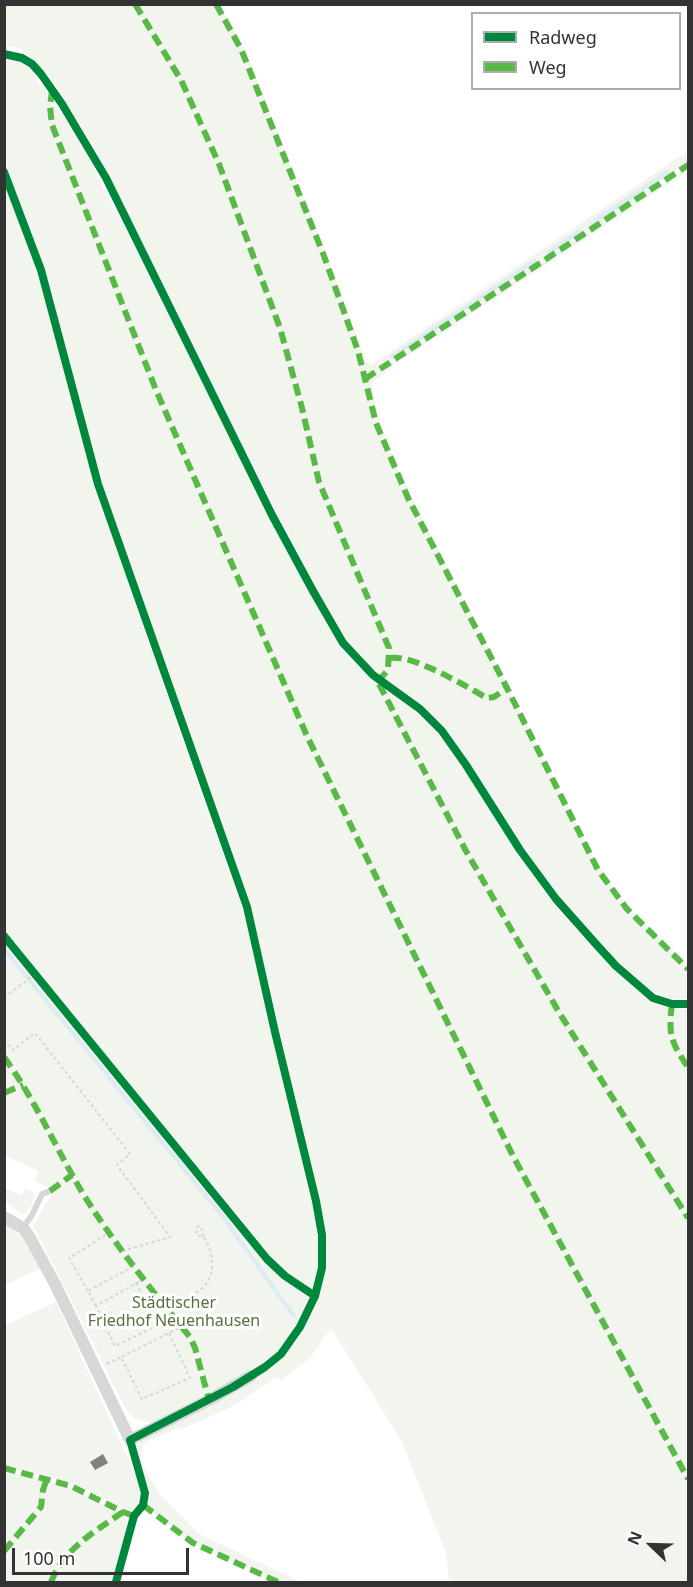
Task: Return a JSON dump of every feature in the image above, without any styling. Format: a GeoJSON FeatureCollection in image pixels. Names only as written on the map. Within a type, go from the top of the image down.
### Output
{"type":"FeatureCollection","features":[{"type":"Feature","properties":{"kind":"street"},"geometry":{"type":"LineString","coordinates":[[4,1216],[23,1228],[55,1284],[130,1440],[251,1376]]}},
{"type":"Feature","properties":{"kind":"lane"},"geometry":{"type":"LineString","coordinates":[[4,54],[22,58],[32,64],[41,74],[62,104],[106,178],[272,515],[343,643],[373,675],[420,709],[442,731],[534,869],[566,911],[602,951],[653,998],[672,1004],[688,1004]]}},
{"type":"Feature","properties":{"kind":"lane"},"geometry":{"type":"LineString","coordinates":[[4,171],[41,270],[98,484],[247,907],[274,1032],[318,1210],[323,1253],[322,1272],[315,1296],[300,1327],[286,1347],[273,1361],[251,1376]]}},
{"type":"Feature","properties":{"kind":"lane"},"geometry":{"type":"LineString","coordinates":[[23,1228],[42,1194],[50,1191]]}},
{"type":"Feature","properties":{"kind":"path"},"geometry":{"type":"LineString","coordinates":[[4,997],[36,974]]}},
{"type":"Feature","properties":{"kind":"path"},"geometry":{"type":"LineString","coordinates":[[4,1040],[13,1050],[35,1033],[130,1154],[117,1165],[170,1237],[122,1251]]}},
{"type":"Feature","properties":{"kind":"path"},"geometry":{"type":"LineString","coordinates":[[110,1233],[69,1258],[115,1346],[158,1324],[136,1283]]}},
{"type":"Feature","properties":{"kind":"path"},"geometry":{"type":"LineString","coordinates":[[161,1301],[188,1298],[208,1283],[212,1266],[211,1252],[204,1238]]}},
{"type":"Feature","properties":{"kind":"path"},"geometry":{"type":"LineString","coordinates":[[88,1291],[134,1266]]}},
{"type":"Feature","properties":{"kind":"path"},"geometry":{"type":"LineString","coordinates":[[96,1306],[144,1279]]}},
{"type":"Feature","properties":{"kind":"path"},"geometry":{"type":"LineString","coordinates":[[96,1370],[181,1326]]}},
{"type":"Feature","properties":{"kind":"path"},"geometry":{"type":"LineString","coordinates":[[121,1357],[142,1399],[190,1378],[169,1333]]}},
{"type":"Feature","properties":{"kind":"green space"},"geometry":{"type":"Polygon","coordinates":[[[4,5],[219,5],[247,55],[367,363],[371,365],[688,151],[688,162],[655,185],[658,188],[688,167],[688,171],[394,365],[372,383],[379,419],[401,475],[588,847],[609,882],[630,910],[688,965],[688,999],[670,999],[650,990],[633,977],[596,939],[561,899],[537,866],[449,732],[421,706],[359,658],[339,632],[247,455],[99,156],[42,68],[20,48],[5,46],[4,5]]]}},
{"type":"Feature","properties":{"kind":"green space"},"geometry":{"type":"Polygon","coordinates":[[[5,57],[17,60],[29,69],[73,129],[159,293],[284,546],[345,653],[366,673],[416,712],[448,745],[539,884],[564,917],[619,974],[649,999],[671,1009],[688,1009],[688,1582],[449,1582],[446,1553],[401,1440],[331,1328],[310,1358],[281,1380],[275,1378],[233,1406],[187,1427],[146,1442],[142,1447],[141,1459],[145,1470],[160,1495],[199,1534],[301,1582],[278,1582],[198,1546],[183,1537],[146,1506],[149,1491],[138,1459],[140,1442],[242,1387],[262,1374],[295,1342],[310,1317],[321,1289],[324,1271],[322,1228],[309,1158],[282,1054],[247,897],[94,460],[40,257],[5,161],[5,57]]]}},
{"type":"Feature","properties":{"kind":"green space"},"geometry":{"type":"Polygon","coordinates":[[[4,180],[37,267],[98,494],[249,926],[269,1023],[317,1222],[320,1267],[312,1289],[285,1274],[266,1255],[238,1215],[166,1131],[5,931],[4,180]]]}},
{"type":"Feature","properties":{"kind":"green space","name":"Städtischer Friedhof Neuenhausen"},"geometry":{"type":"Polygon","coordinates":[[[4,939],[273,1270],[305,1293],[308,1299],[295,1331],[272,1356],[243,1377],[213,1392],[211,1390],[204,1394],[203,1398],[153,1423],[134,1418],[127,1411],[33,1225],[52,1194],[48,1187],[34,1181],[38,1171],[5,1156],[4,939]]]}},
{"type":"Feature","properties":{"kind":"green space"},"geometry":{"type":"Polygon","coordinates":[[[5,1188],[22,1196],[25,1188],[33,1192],[32,1205],[23,1215],[5,1201],[5,1188]]]}},
{"type":"Feature","properties":{"kind":"green space"},"geometry":{"type":"Polygon","coordinates":[[[5,1223],[30,1248],[41,1268],[5,1285],[5,1223]]]}},
{"type":"Feature","properties":{"kind":"green space"},"geometry":{"type":"Polygon","coordinates":[[[56,1302],[141,1487],[142,1494],[135,1509],[125,1510],[87,1489],[64,1481],[5,1466],[4,1326],[56,1302]]]}},
{"type":"Feature","properties":{"kind":"green space"},"geometry":{"type":"Polygon","coordinates":[[[4,1471],[68,1487],[97,1500],[126,1518],[128,1529],[114,1582],[5,1582],[4,1471]]]}},
{"type":"Feature","properties":{"kind":"building"},"geometry":{"type":"Polygon","coordinates":[[[103,1454],[108,1463],[95,1470],[90,1462],[103,1454]]]}},
{"type":"Feature","properties":{"kind":"waterway"},"geometry":{"type":"LineString","coordinates":[[592,223],[668,172]]}},
{"type":"Feature","properties":{"kind":"waterway"},"geometry":{"type":"LineString","coordinates":[[549,252],[580,231]]}},
{"type":"Feature","properties":{"kind":"waterway"},"geometry":{"type":"LineString","coordinates":[[392,357],[535,261]]}},
{"type":"Feature","properties":{"kind":"waterway"},"geometry":{"type":"LineString","coordinates":[[4,949],[223,1217],[294,1316]]}},
{"type":"Feature","properties":{"kind":"marked path"},"geometry":{"type":"LineString","coordinates":[[135,4],[181,80],[219,164],[280,328],[319,482],[389,648],[388,670],[379,680]]}},
{"type":"Feature","properties":{"kind":"marked path"},"geometry":{"type":"LineString","coordinates":[[216,4],[241,49],[324,256],[358,351],[376,423],[408,498],[598,870],[627,909],[688,969]]}},
{"type":"Feature","properties":{"kind":"marked path"},"geometry":{"type":"LineString","coordinates":[[52,90],[50,107],[52,125],[156,390],[307,736],[513,1156],[688,1479]]}},
{"type":"Feature","properties":{"kind":"marked path"},"geometry":{"type":"LineString","coordinates":[[365,379],[688,165]]}},
{"type":"Feature","properties":{"kind":"marked path"},"geometry":{"type":"LineString","coordinates":[[390,658],[400,658],[425,666],[487,698],[494,697],[507,688]]}},
{"type":"Feature","properties":{"kind":"marked path"},"geometry":{"type":"LineString","coordinates":[[379,684],[466,851],[560,1014],[688,1218]]}},
{"type":"Feature","properties":{"kind":"marked path"},"geometry":{"type":"LineString","coordinates":[[672,1004],[670,1023],[672,1038],[688,1067]]}},
{"type":"Feature","properties":{"kind":"marked path"},"geometry":{"type":"LineString","coordinates":[[4,1057],[26,1091],[85,1197],[135,1268],[190,1337],[209,1400]]}},
{"type":"Feature","properties":{"kind":"marked path"},"geometry":{"type":"LineString","coordinates":[[4,1093],[23,1085]]}},
{"type":"Feature","properties":{"kind":"marked path"},"geometry":{"type":"LineString","coordinates":[[50,1191],[72,1175]]}},
{"type":"Feature","properties":{"kind":"marked path"},"geometry":{"type":"LineString","coordinates":[[4,1468],[71,1486],[134,1516]]}},
{"type":"Feature","properties":{"kind":"marked path"},"geometry":{"type":"LineString","coordinates":[[4,1551],[41,1507],[47,1478]]}},
{"type":"Feature","properties":{"kind":"marked path"},"geometry":{"type":"LineString","coordinates":[[143,1505],[193,1543],[278,1582]]}},
{"type":"Feature","properties":{"kind":"marked path"},"geometry":{"type":"LineString","coordinates":[[51,1582],[64,1560],[81,1542],[123,1512]]}},
{"type":"Feature","properties":{"kind":"cycle path"},"geometry":{"type":"LineString","coordinates":[[4,54],[22,58],[32,64],[41,74],[62,104],[106,178],[272,515],[343,643],[373,675],[420,709],[442,731],[520,850],[556,899],[616,966],[653,998],[672,1004],[688,1004]]}},
{"type":"Feature","properties":{"kind":"cycle path"},"geometry":{"type":"LineString","coordinates":[[4,172],[41,270],[98,484],[247,907],[322,1235],[322,1268],[315,1296],[300,1327],[281,1354],[233,1387],[130,1440],[145,1493],[143,1505],[134,1516],[116,1582]]}},
{"type":"Feature","properties":{"kind":"cycle path"},"geometry":{"type":"LineString","coordinates":[[4,936],[267,1259],[285,1276],[315,1296]]}}]}
